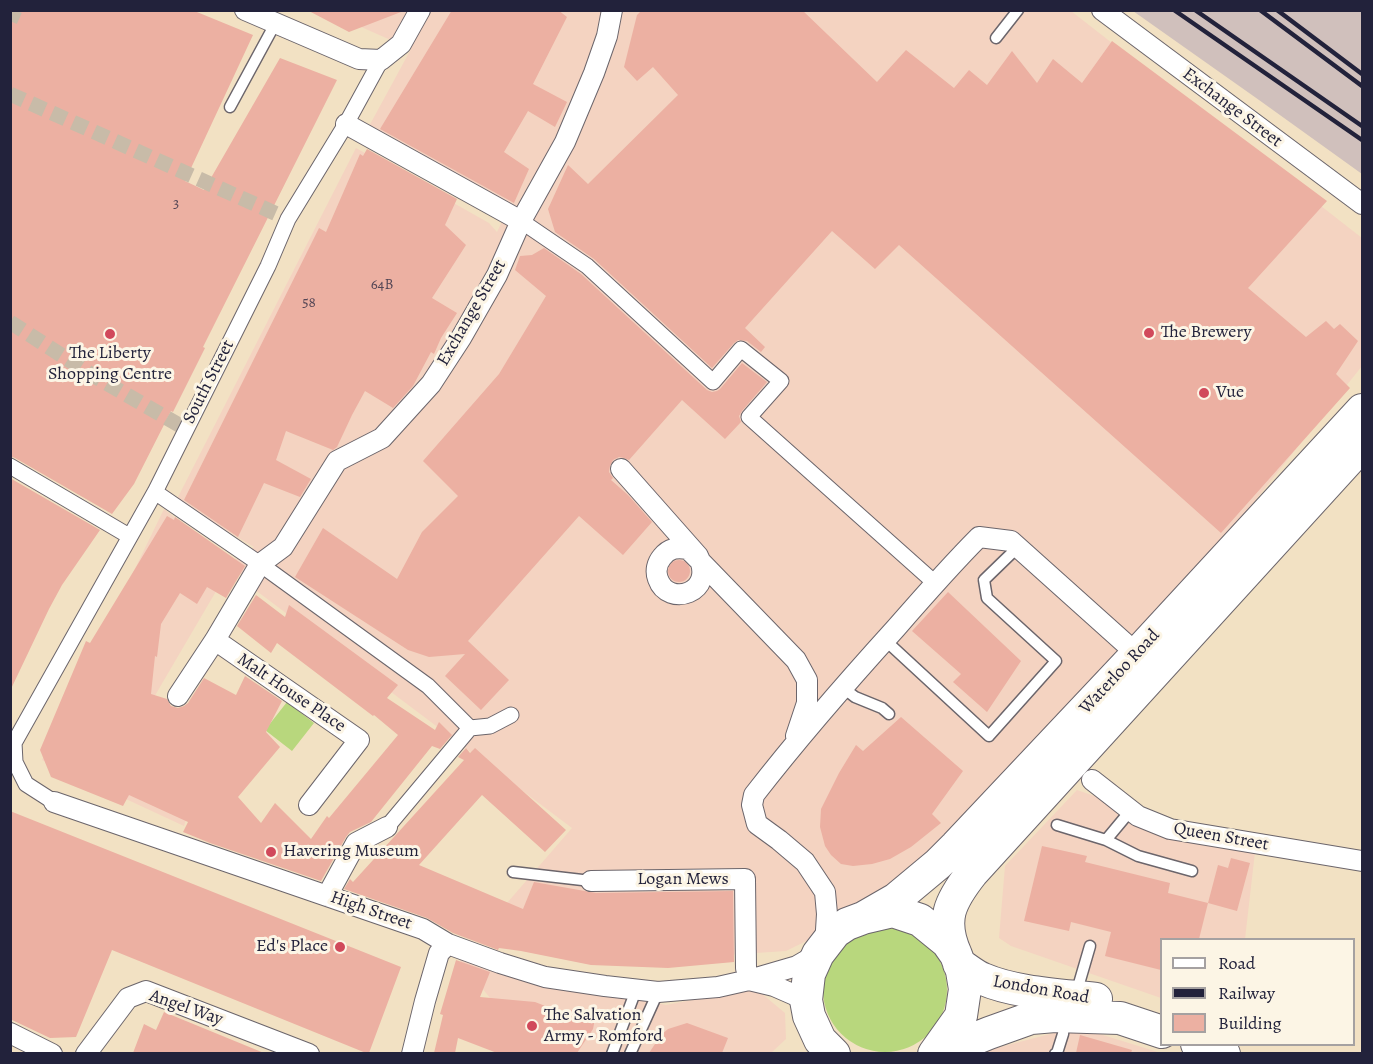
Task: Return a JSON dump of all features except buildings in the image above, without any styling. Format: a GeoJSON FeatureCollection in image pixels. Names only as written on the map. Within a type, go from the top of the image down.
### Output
{"type":"FeatureCollection","features":[{"type":"Feature","properties":{"kind":"main road","name":"Waterloo Road"},"geometry":{"type":"LineString","coordinates":[[936,1053],[961,1016],[965,989],[958,959],[950,942],[948,918],[954,898],[961,887],[1147,662],[1362,410]]}},
{"type":"Feature","properties":{"kind":"main road","name":"Waterloo Road"},"geometry":{"type":"LineString","coordinates":[[863,918],[896,899],[944,858],[1147,662],[1362,445]]}},
{"type":"Feature","properties":{"kind":"main road","name":"London Road"},"geometry":{"type":"LineString","coordinates":[[863,918],[893,911],[920,920],[947,942],[958,959],[982,979],[1026,990],[1071,1006],[1120,1018],[1160,1032]]}},
{"type":"Feature","properties":{"kind":"main road"},"geometry":{"type":"LineString","coordinates":[[798,1053],[806,1037],[809,974],[821,951],[835,932],[863,918]]}},
{"type":"Feature","properties":{"kind":"main road","name":"London Road"},"geometry":{"type":"LineString","coordinates":[[936,1053],[1031,1018],[1055,1016],[1071,1006]]}},
{"type":"Feature","properties":{"kind":"main road"},"geometry":{"type":"LineString","coordinates":[[808,1008],[820,1040],[834,1053]]}},
{"type":"Feature","properties":{"kind":"main road"},"geometry":{"type":"LineString","coordinates":[[1203,1046],[1224,1053]]}},
{"type":"Feature","properties":{"kind":"street"},"geometry":{"type":"LineString","coordinates":[[245,10],[359,59],[381,60]]}},
{"type":"Feature","properties":{"kind":"street","name":"South Street"},"geometry":{"type":"LineString","coordinates":[[13,764],[14,743],[155,492],[268,266],[288,219],[346,124],[381,60],[401,44],[420,10]]}},
{"type":"Feature","properties":{"kind":"street","name":"Exchange Street"},"geometry":{"type":"LineString","coordinates":[[178,696],[215,640],[260,564],[283,547],[337,461],[382,438],[431,384],[461,338],[497,275],[521,221],[565,142],[594,73],[607,36],[612,10]]}},
{"type":"Feature","properties":{"kind":"street","name":"Exchange Street"},"geometry":{"type":"LineString","coordinates":[[1102,10],[1362,204]]}},
{"type":"Feature","properties":{"kind":"street"},"geometry":{"type":"LineString","coordinates":[[346,124],[521,221],[587,266],[713,382],[741,349],[780,381],[749,417],[935,583]]}},
{"type":"Feature","properties":{"kind":"street"},"geometry":{"type":"LineString","coordinates":[[10,466],[129,536]]}},
{"type":"Feature","properties":{"kind":"street"},"geometry":{"type":"LineString","coordinates":[[621,469],[698,556],[702,563],[703,574],[700,582],[692,591],[674,594],[665,589],[660,583],[656,569],[660,559],[667,551],[675,548],[688,549],[695,556],[703,564],[796,660],[807,680],[807,702],[794,744]]}},
{"type":"Feature","properties":{"kind":"street"},"geometry":{"type":"LineString","coordinates":[[155,492],[260,564],[428,686],[470,728]]}},
{"type":"Feature","properties":{"kind":"street"},"geometry":{"type":"LineString","coordinates":[[821,951],[827,914],[825,892],[806,862],[757,824],[752,805],[754,795],[842,687],[935,583],[980,537],[1011,541],[1147,662]]}},
{"type":"Feature","properties":{"kind":"street","name":"Malt House Place"},"geometry":{"type":"LineString","coordinates":[[215,640],[359,740],[309,805]]}},
{"type":"Feature","properties":{"kind":"street"},"geometry":{"type":"LineString","coordinates":[[327,896],[356,843],[387,827],[470,728],[490,726],[511,715]]}},
{"type":"Feature","properties":{"kind":"street","name":"High Street"},"geometry":{"type":"LineString","coordinates":[[13,764],[26,784],[54,802],[423,929],[448,944],[545,977],[658,992],[718,987],[797,966],[821,951]]}},
{"type":"Feature","properties":{"kind":"street","name":"Queen Street"},"geometry":{"type":"LineString","coordinates":[[1092,780],[1138,816],[1170,829],[1362,861]]}},
{"type":"Feature","properties":{"kind":"street","name":"Logan Mews"},"geometry":{"type":"LineString","coordinates":[[591,880],[745,879],[746,968],[750,980]]}},
{"type":"Feature","properties":{"kind":"street"},"geometry":{"type":"LineString","coordinates":[[412,1053],[424,1000],[439,953],[448,944]]}},
{"type":"Feature","properties":{"kind":"street","name":"High Street"},"geometry":{"type":"LineString","coordinates":[[750,980],[774,986],[808,1008]]}},
{"type":"Feature","properties":{"kind":"street","name":"Angel Way"},"geometry":{"type":"LineString","coordinates":[[86,1053],[128,998],[146,991],[309,1053]]}},
{"type":"Feature","properties":{"kind":"street"},"geometry":{"type":"LineString","coordinates":[[10,1033],[52,1053]]}},
{"type":"Feature","properties":{"kind":"lane"},"geometry":{"type":"LineString","coordinates":[[996,38],[1018,10]]}},
{"type":"Feature","properties":{"kind":"lane"},"geometry":{"type":"LineString","coordinates":[[230,107],[275,24]]}},
{"type":"Feature","properties":{"kind":"lane"},"geometry":{"type":"LineString","coordinates":[[885,640],[990,736],[1056,661],[987,598],[984,580],[1018,547]]}},
{"type":"Feature","properties":{"kind":"lane"},"geometry":{"type":"LineString","coordinates":[[842,687],[855,697],[882,708],[889,714]]}},
{"type":"Feature","properties":{"kind":"lane"},"geometry":{"type":"LineString","coordinates":[[1106,840],[1131,810]]}},
{"type":"Feature","properties":{"kind":"lane"},"geometry":{"type":"LineString","coordinates":[[1057,825],[1106,840],[1138,856],[1192,871]]}},
{"type":"Feature","properties":{"kind":"lane"},"geometry":{"type":"LineString","coordinates":[[513,872],[591,880]]}},
{"type":"Feature","properties":{"kind":"lane"},"geometry":{"type":"LineString","coordinates":[[1055,1053],[1057,1053],[1090,946]]}},
{"type":"Feature","properties":{"kind":"lane"},"geometry":{"type":"LineString","coordinates":[[612,1053],[636,990]]}},
{"type":"Feature","properties":{"kind":"lane"},"geometry":{"type":"LineString","coordinates":[[630,1053],[658,992]]}},
{"type":"Feature","properties":{"kind":"shaded area"},"geometry":{"type":"Polygon","coordinates":[[[325,11],[1071,11],[1362,238],[1362,366],[1215,551],[906,892],[786,951],[651,960],[481,933],[572,828],[254,589],[232,564],[143,716],[211,743],[184,826],[42,760],[164,509],[231,563],[254,547],[176,501],[356,148],[489,223],[497,232],[508,209],[367,130],[411,49],[325,11]]]}},
{"type":"Feature","properties":{"kind":"shaded area"},"geometry":{"type":"Polygon","coordinates":[[[1133,11],[1362,11],[1362,174],[1259,100],[1133,11]]]}},
{"type":"Feature","properties":{"kind":"shaded area"},"geometry":{"type":"Polygon","coordinates":[[[1077,790],[1255,852],[1245,938],[1160,938],[1160,998],[1011,946],[999,938],[1005,866],[1077,790]]]}},
{"type":"Feature","properties":{"kind":"shaded area"},"geometry":{"type":"Polygon","coordinates":[[[458,958],[666,1005],[755,988],[785,1013],[786,1039],[771,1053],[534,1053],[458,958]]]}},
{"type":"Feature","properties":{"kind":"shaded area"},"geometry":{"type":"Polygon","coordinates":[[[1077,1027],[1161,1053],[979,1054],[981,1052],[1077,1027]]]}},
{"type":"Feature","properties":{"kind":"green space"},"geometry":{"type":"Polygon","coordinates":[[[287,702],[314,723],[292,751],[265,730],[287,702]]]}},
{"type":"Feature","properties":{"kind":"green space"},"geometry":{"type":"Polygon","coordinates":[[[885,928],[909,932],[929,946],[943,966],[947,990],[943,1014],[929,1034],[909,1048],[885,1052],[861,1048],[841,1034],[827,1014],[823,990],[827,966],[841,946],[861,932],[885,928]]]}},
{"type":"Feature","properties":{"kind":"tunnel"},"geometry":{"type":"LineString","coordinates":[[10,21],[15,10]]}},
{"type":"Feature","properties":{"kind":"tunnel"},"geometry":{"type":"LineString","coordinates":[[10,94],[288,219]]}},
{"type":"Feature","properties":{"kind":"tunnel"},"geometry":{"type":"LineString","coordinates":[[10,322],[89,373],[186,429]]}},
{"type":"Feature","properties":{"kind":"railway"},"geometry":{"type":"LineString","coordinates":[[1174,10],[1362,140]]}},
{"type":"Feature","properties":{"kind":"railway"},"geometry":{"type":"LineString","coordinates":[[1195,10],[1362,126]]}},
{"type":"Feature","properties":{"kind":"railway"},"geometry":{"type":"LineString","coordinates":[[1260,10],[1362,86]]}},
{"type":"Feature","properties":{"kind":"railway"},"geometry":{"type":"LineString","coordinates":[[1277,10],[1362,74]]}},
{"type":"Feature","properties":{"kind":"place","name":"The Brewery"},"geometry":{"type":"Point","coordinates":[1149,333]}},
{"type":"Feature","properties":{"kind":"place","name":"The Liberty Shopping Centre"},"geometry":{"type":"Point","coordinates":[110,334]}},
{"type":"Feature","properties":{"kind":"place","name":"Vue"},"geometry":{"type":"Point","coordinates":[1204,393]}},
{"type":"Feature","properties":{"kind":"place","name":"Havering Museum"},"geometry":{"type":"Point","coordinates":[271,852]}},
{"type":"Feature","properties":{"kind":"place","name":"Ed's Place"},"geometry":{"type":"Point","coordinates":[340,947]}},
{"type":"Feature","properties":{"kind":"place","name":"The Salvation Army - Romford"},"geometry":{"type":"Point","coordinates":[532,1026]}}]}
